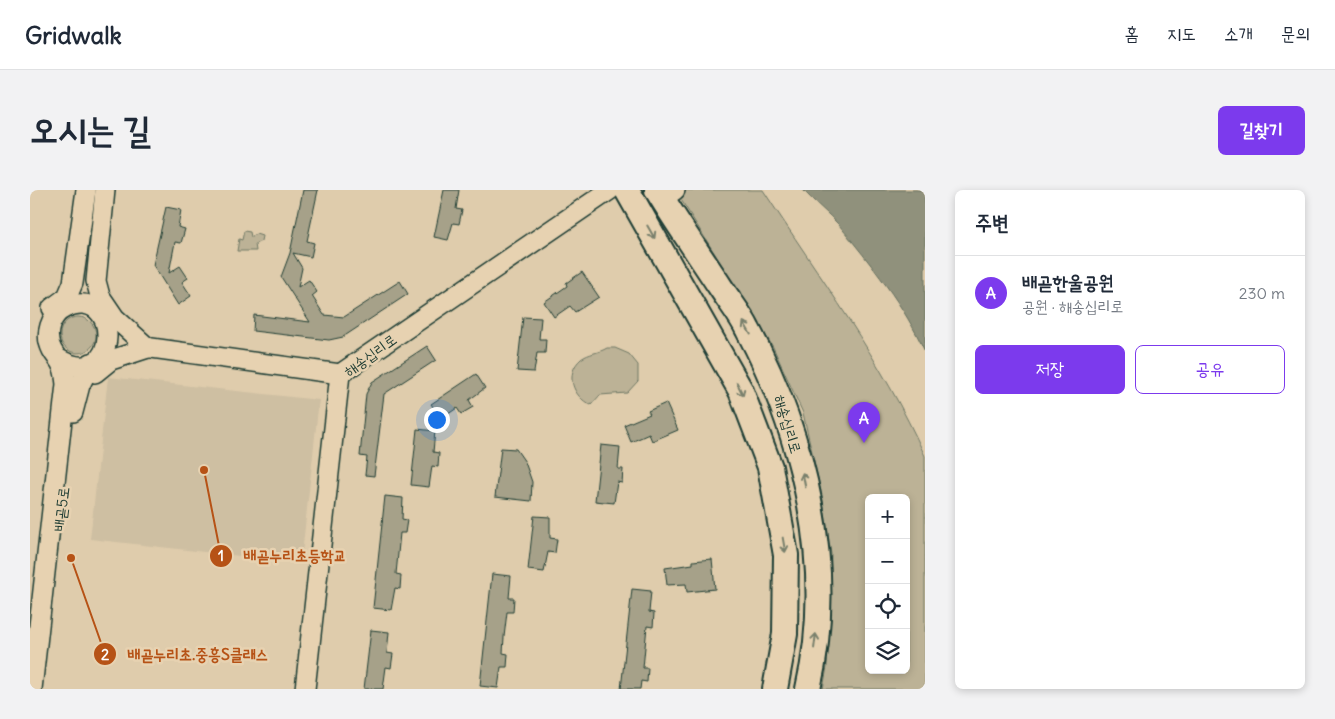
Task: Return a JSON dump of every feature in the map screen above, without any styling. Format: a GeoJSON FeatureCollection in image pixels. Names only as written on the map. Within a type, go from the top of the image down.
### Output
{"type":"FeatureCollection","features":[{"type":"Feature","properties":{"kind":"main road","name":"해송십리로"},"geometry":{"type":"LineString","coordinates":[[627,190],[741,391],[770,466],[786,555],[785,634],[775,689]]}},
{"type":"Feature","properties":{"kind":"main road","name":"해송십리로"},"geometry":{"type":"LineString","coordinates":[[665,193],[747,328],[776,386],[802,470],[814,532],[820,598],[808,689]]}},
{"type":"Feature","properties":{"kind":"street","name":"배곧5로"},"geometry":{"type":"LineString","coordinates":[[41,689],[66,433],[66,384],[59,359],[49,343],[48,334],[55,316],[67,307],[74,298],[79,284],[88,190]]}},
{"type":"Feature","properties":{"kind":"street","name":"배곧5로"},"geometry":{"type":"LineString","coordinates":[[66,433],[58,382],[53,366],[42,350],[39,333],[48,312],[70,293],[77,268],[88,190]]}},
{"type":"Feature","properties":{"kind":"street"},"geometry":{"type":"LineString","coordinates":[[99,190],[90,286],[92,301],[106,322],[108,342],[340,374]]}},
{"type":"Feature","properties":{"kind":"street"},"geometry":{"type":"LineString","coordinates":[[105,190],[96,281],[100,296],[115,318],[148,348]]}},
{"type":"Feature","properties":{"kind":"street","name":"해송십리로"},"geometry":{"type":"LineString","coordinates":[[305,689],[340,374],[610,190]]}},
{"type":"Feature","properties":{"kind":"street"},"geometry":{"type":"LineString","coordinates":[[67,307],[81,305],[98,312]]}},
{"type":"Feature","properties":{"kind":"street","name":"배곧5로"},"geometry":{"type":"LineString","coordinates":[[32,689],[66,433],[80,385],[91,363],[104,352],[108,342]]}},
{"type":"Feature","properties":{"kind":"street"},"geometry":{"type":"LineString","coordinates":[[66,433],[86,388],[95,373],[111,360],[148,348]]}},
{"type":"Feature","properties":{"kind":"street"},"geometry":{"type":"LineString","coordinates":[[59,359],[77,366],[91,363]]}},
{"type":"Feature","properties":{"kind":"shaded area"},"geometry":{"type":"Polygon","coordinates":[[[675,190],[763,190],[870,353],[908,421],[925,456],[925,689],[823,689],[827,667],[831,554],[823,500],[803,413],[773,347],[675,190]]]}},
{"type":"Feature","properties":{"kind":"shaded area"},"geometry":{"type":"Polygon","coordinates":[[[803,190],[925,190],[925,352],[907,318],[875,270],[839,225],[803,190]]]}},
{"type":"Feature","properties":{"kind":"shaded area"},"geometry":{"type":"Polygon","coordinates":[[[244,231],[250,232],[251,237],[256,234],[262,236],[261,241],[255,244],[256,251],[237,251],[239,239],[242,240],[244,231]]]}},
{"type":"Feature","properties":{"kind":"shaded area"},"geometry":{"type":"Polygon","coordinates":[[[78,317],[85,318],[91,322],[95,328],[95,342],[91,348],[85,352],[78,353],[71,352],[65,348],[61,342],[60,335],[61,328],[65,322],[71,318],[78,317]]]}},
{"type":"Feature","properties":{"kind":"shaded area"},"geometry":{"type":"Polygon","coordinates":[[[607,348],[615,348],[629,354],[638,365],[638,381],[627,393],[600,395],[591,405],[579,397],[575,391],[572,378],[573,371],[581,359],[607,348]]]}},
{"type":"Feature","properties":{"kind":"shaded area"},"geometry":{"type":"Polygon","coordinates":[[[108,377],[319,400],[301,563],[90,539],[108,377]]]}},
{"type":"Feature","properties":{"kind":"building"},"geometry":{"type":"Polygon","coordinates":[[[303,190],[318,190],[307,241],[314,243],[311,257],[293,253],[302,268],[298,287],[309,280],[317,292],[312,296],[324,315],[344,317],[400,281],[408,294],[343,337],[329,340],[253,331],[254,315],[310,322],[281,277],[290,253],[303,190]]]}},
{"type":"Feature","properties":{"kind":"building"},"geometry":{"type":"Polygon","coordinates":[[[444,190],[459,190],[456,209],[462,210],[459,224],[453,223],[448,240],[434,237],[444,190]]]}},
{"type":"Feature","properties":{"kind":"building"},"geometry":{"type":"Polygon","coordinates":[[[166,207],[181,210],[178,227],[185,229],[181,243],[175,242],[169,273],[180,266],[188,278],[182,282],[191,296],[178,305],[153,265],[166,207]]]}},
{"type":"Feature","properties":{"kind":"building"},"geometry":{"type":"Polygon","coordinates":[[[582,272],[599,297],[575,312],[570,306],[554,317],[544,302],[567,286],[566,283],[582,272]]]}},
{"type":"Feature","properties":{"kind":"building"},"geometry":{"type":"Polygon","coordinates":[[[523,317],[541,318],[539,339],[546,339],[545,353],[537,353],[534,372],[517,371],[523,317]]]}},
{"type":"Feature","properties":{"kind":"building"},"geometry":{"type":"Polygon","coordinates":[[[427,346],[436,360],[384,394],[374,476],[365,475],[367,457],[360,456],[366,394],[372,382],[427,346]]]}},
{"type":"Feature","properties":{"kind":"building"},"geometry":{"type":"Polygon","coordinates":[[[476,374],[485,388],[469,400],[473,407],[461,414],[457,408],[441,419],[431,404],[476,374]]]}},
{"type":"Feature","properties":{"kind":"building"},"geometry":{"type":"Polygon","coordinates":[[[666,403],[678,430],[652,441],[649,434],[631,442],[624,425],[650,414],[648,411],[666,403]]]}},
{"type":"Feature","properties":{"kind":"building"},"geometry":{"type":"Polygon","coordinates":[[[417,429],[435,431],[433,452],[439,453],[438,467],[432,466],[429,487],[411,485],[417,429]]]}},
{"type":"Feature","properties":{"kind":"building"},"geometry":{"type":"Polygon","coordinates":[[[601,445],[620,447],[618,469],[623,469],[622,483],[617,482],[614,503],[595,501],[601,445]]]}},
{"type":"Feature","properties":{"kind":"building"},"geometry":{"type":"Polygon","coordinates":[[[501,448],[516,449],[525,462],[532,482],[531,501],[495,497],[501,448]]]}},
{"type":"Feature","properties":{"kind":"building"},"geometry":{"type":"Polygon","coordinates":[[[385,496],[403,498],[402,519],[407,520],[405,533],[400,533],[396,574],[401,575],[400,589],[395,588],[391,610],[373,608],[385,496]]]}},
{"type":"Feature","properties":{"kind":"building"},"geometry":{"type":"Polygon","coordinates":[[[534,516],[550,517],[550,538],[557,539],[555,553],[548,552],[544,572],[528,570],[534,516]]]}},
{"type":"Feature","properties":{"kind":"building"},"geometry":{"type":"Polygon","coordinates":[[[712,559],[715,589],[687,592],[686,584],[667,585],[665,568],[693,564],[693,561],[712,559]]]}},
{"type":"Feature","properties":{"kind":"building"},"geometry":{"type":"Polygon","coordinates":[[[492,574],[511,576],[509,598],[514,598],[513,612],[507,612],[504,637],[503,653],[508,654],[507,667],[501,667],[498,688],[480,686],[492,574]]]}},
{"type":"Feature","properties":{"kind":"building"},"geometry":{"type":"Polygon","coordinates":[[[632,589],[651,591],[649,612],[654,613],[653,627],[647,626],[643,668],[648,668],[647,682],[641,681],[640,689],[621,689],[632,589]]]}},
{"type":"Feature","properties":{"kind":"building"},"geometry":{"type":"Polygon","coordinates":[[[371,630],[389,632],[387,653],[393,654],[391,668],[386,667],[383,689],[364,689],[371,630]]]}},
{"type":"Feature","properties":{"kind":"place","name":"배곧한울공원"},"geometry":{"type":"Point","coordinates":[864,443]}},
{"type":"Feature","properties":{"kind":"place","name":"배곧누리초등학교"},"geometry":{"type":"Point","coordinates":[204,470]}},
{"type":"Feature","properties":{"kind":"place","name":"배곧누리초.중흥S클래스"},"geometry":{"type":"Point","coordinates":[71,558]}}]}
